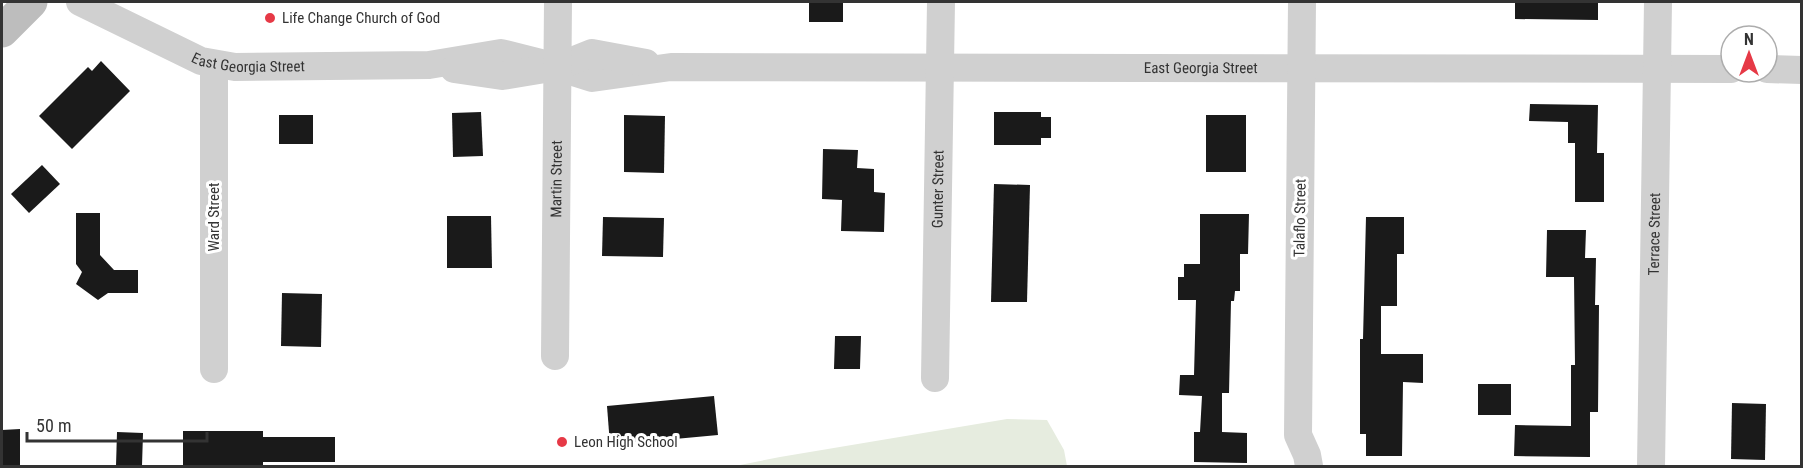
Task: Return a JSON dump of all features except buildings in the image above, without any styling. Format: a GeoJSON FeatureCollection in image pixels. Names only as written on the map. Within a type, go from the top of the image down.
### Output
{"type":"FeatureCollection","features":[{"type":"Feature","properties":{"kind":"street"},"geometry":{"type":"LineString","coordinates":[[2,31],[31,2]]}},
{"type":"Feature","properties":{"kind":"street","name":"East Georgia Street"},"geometry":{"type":"LineString","coordinates":[[80,2],[201,61],[235,67],[429,65],[502,76],[557,67],[592,78],[671,67],[1719,69]]}},
{"type":"Feature","properties":{"kind":"street","name":"Martin Street"},"geometry":{"type":"LineString","coordinates":[[555,356],[558,2]]}},
{"type":"Feature","properties":{"kind":"street","name":"Gunter Street"},"geometry":{"type":"LineString","coordinates":[[935,378],[941,2]]}},
{"type":"Feature","properties":{"kind":"street","name":"Talaflo Street"},"geometry":{"type":"LineString","coordinates":[[1302,2],[1298,435],[1309,466]]}},
{"type":"Feature","properties":{"kind":"street","name":"Terrace Street"},"geometry":{"type":"LineString","coordinates":[[1651,466],[1658,2]]}},
{"type":"Feature","properties":{"kind":"street","name":"Ward Street"},"geometry":{"type":"LineString","coordinates":[[214,65],[214,369]]}},
{"type":"Feature","properties":{"kind":"street"},"geometry":{"type":"LineString","coordinates":[[1779,69],[1802,70]]}},
{"type":"Feature","properties":{"kind":"street","name":"Talaflo Street"},"geometry":{"type":"LineString","coordinates":[[1288,466],[1288,455],[1298,435]]}},
{"type":"Feature","properties":{"kind":"shaded area"},"geometry":{"type":"Polygon","coordinates":[[[1007,419],[1047,420],[1064,450],[1067,466],[735,466],[780,457],[1007,419]]]}},
{"type":"Feature","properties":{"kind":"place","name":"Life Change Church of God"},"geometry":{"type":"Point","coordinates":[270,18]}},
{"type":"Feature","properties":{"kind":"place","name":"Leon High School"},"geometry":{"type":"Point","coordinates":[562,442]}}]}
